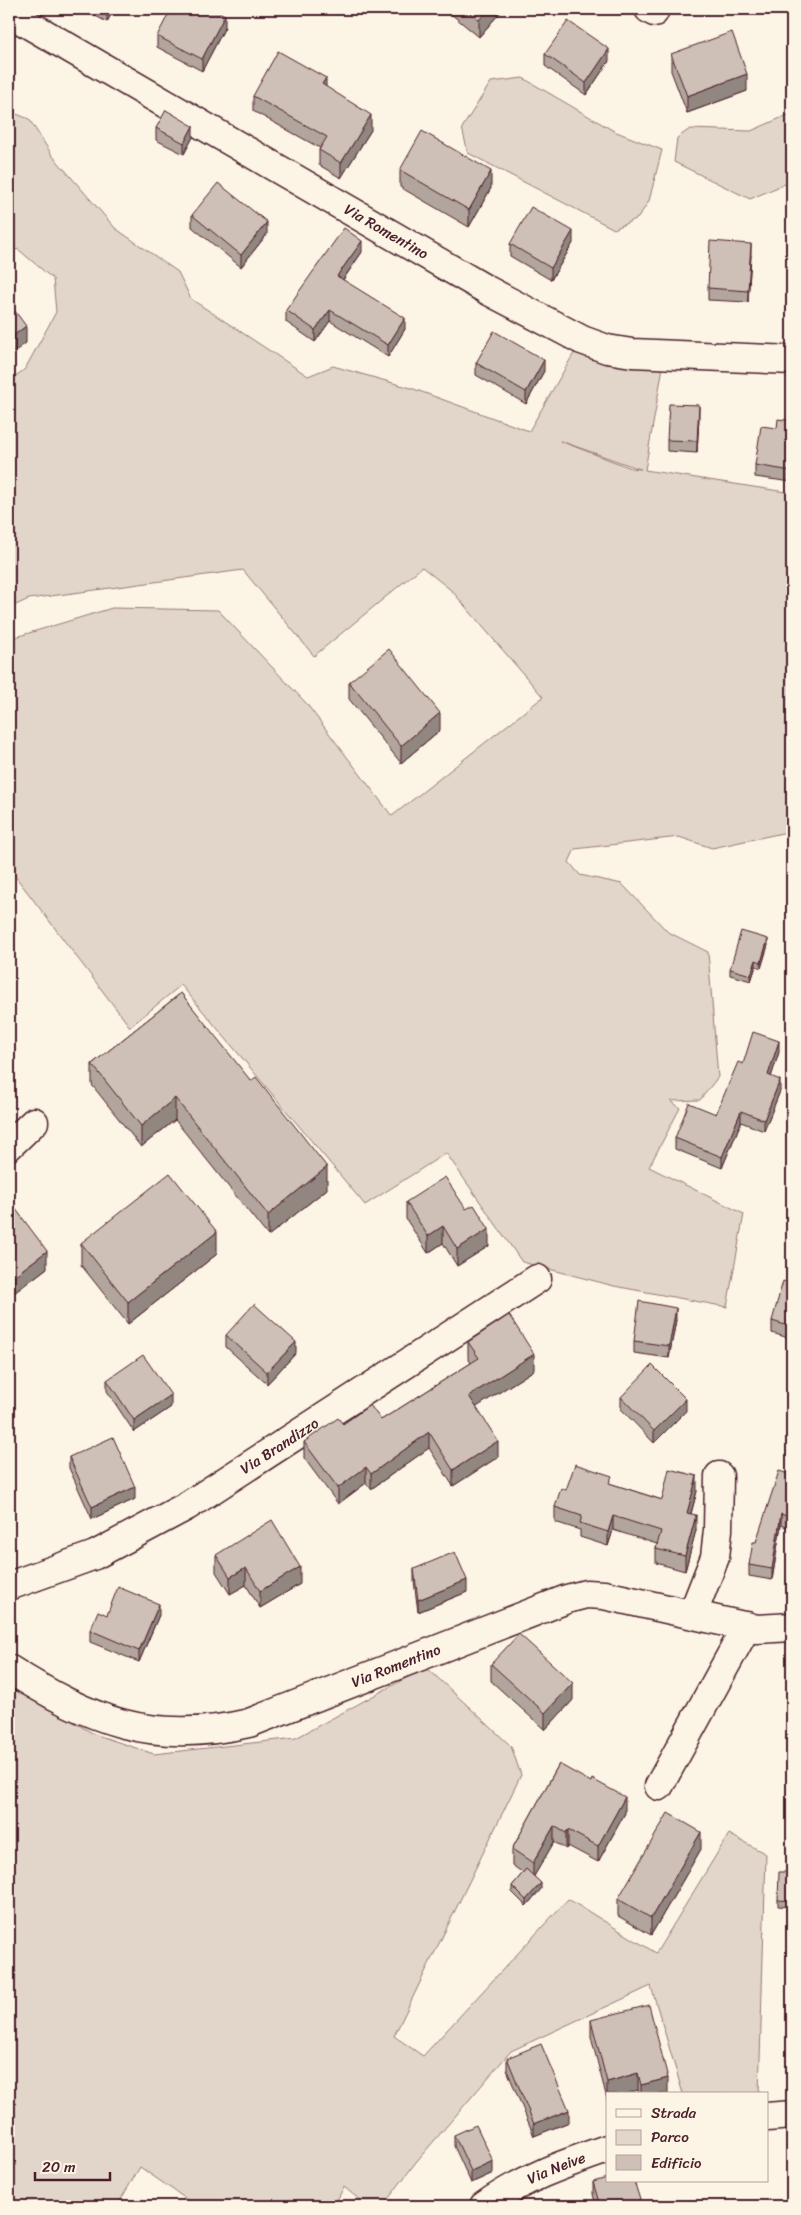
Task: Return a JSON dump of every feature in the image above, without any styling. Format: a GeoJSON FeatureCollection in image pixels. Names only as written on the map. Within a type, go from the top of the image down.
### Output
{"type":"FeatureCollection","features":[{"type":"Feature","properties":{"kind":"street","name":"Via Romentino"},"geometry":{"type":"LineString","coordinates":[[9,14],[478,285],[582,340],[606,349],[632,352],[792,360]]}},
{"type":"Feature","properties":{"kind":"street"},"geometry":{"type":"LineString","coordinates":[[9,1146],[34,1122]]}},
{"type":"Feature","properties":{"kind":"street","name":"Via Brandizzo"},"geometry":{"type":"LineString","coordinates":[[9,1586],[95,1555],[187,1506],[538,1279]]}},
{"type":"Feature","properties":{"kind":"street"},"geometry":{"type":"LineString","coordinates":[[693,1613],[715,1557],[718,1530],[719,1476]]}},
{"type":"Feature","properties":{"kind":"street","name":"Via Romentino"},"geometry":{"type":"LineString","coordinates":[[9,1669],[62,1701],[108,1720],[166,1732],[199,1732],[249,1724],[567,1599],[586,1594],[604,1595],[747,1626],[771,1629],[792,1627]]}},
{"type":"Feature","properties":{"kind":"street"},"geometry":{"type":"LineString","coordinates":[[660,1786],[747,1626]]}},
{"type":"Feature","properties":{"kind":"street"},"geometry":{"type":"LineString","coordinates":[[768,2117],[792,2116]]}},
{"type":"Feature","properties":{"kind":"street","name":"Via Neive"},"geometry":{"type":"LineString","coordinates":[[484,2206],[522,2183],[566,2163],[606,2150]]}},
{"type":"Feature","properties":{"kind":"green space"},"geometry":{"type":"Polygon","coordinates":[[[523,78],[614,131],[662,150],[649,201],[638,218],[614,229],[468,153],[462,128],[491,82],[523,78]]]}},
{"type":"Feature","properties":{"kind":"green space"},"geometry":{"type":"Polygon","coordinates":[[[9,111],[29,119],[52,155],[115,228],[178,272],[191,299],[308,376],[333,366],[411,388],[529,431],[574,353],[663,367],[645,470],[792,493],[792,831],[712,848],[679,837],[575,849],[569,862],[580,875],[622,884],[668,932],[708,952],[718,1077],[700,1100],[671,1101],[680,1108],[649,1167],[744,1214],[727,1307],[614,1286],[522,1262],[446,1153],[365,1205],[181,985],[130,1027],[9,868],[9,639],[112,608],[218,610],[306,703],[392,816],[543,697],[452,591],[422,567],[314,656],[243,570],[29,599],[9,608],[9,381],[25,369],[56,312],[53,279],[19,250],[9,248],[9,111]],[[560,441],[631,468],[640,469],[560,441]]]}},
{"type":"Feature","properties":{"kind":"green space"},"geometry":{"type":"Polygon","coordinates":[[[792,113],[792,181],[750,199],[674,162],[677,138],[690,129],[751,131],[792,113]]]}},
{"type":"Feature","properties":{"kind":"green space"},"geometry":{"type":"Polygon","coordinates":[[[426,1667],[511,1746],[521,1775],[394,2036],[423,2056],[568,1899],[656,1953],[729,1834],[766,1854],[759,2092],[682,2092],[651,1986],[511,2051],[416,2162],[383,2206],[367,2206],[344,2187],[334,2206],[189,2206],[189,2201],[140,2167],[117,2206],[18,2206],[9,2200],[9,1684],[94,1734],[154,1754],[296,1738],[426,1667]]]}},
{"type":"Feature","properties":{"kind":"building"},"geometry":{"type":"Polygon","coordinates":[[[171,9],[212,9],[225,15],[202,59],[157,36],[171,9]]]}},
{"type":"Feature","properties":{"kind":"building"},"geometry":{"type":"Polygon","coordinates":[[[465,9],[489,9],[479,20],[465,9]]]}},
{"type":"Feature","properties":{"kind":"building"},"geometry":{"type":"Polygon","coordinates":[[[568,21],[609,49],[586,83],[545,54],[568,21]]]}},
{"type":"Feature","properties":{"kind":"building"},"geometry":{"type":"Polygon","coordinates":[[[732,32],[747,74],[687,96],[671,54],[732,32]]]}},
{"type":"Feature","properties":{"kind":"building"},"geometry":{"type":"Polygon","coordinates":[[[278,51],[326,78],[322,84],[371,115],[341,163],[319,150],[327,137],[253,96],[278,51]]]}},
{"type":"Feature","properties":{"kind":"building"},"geometry":{"type":"Polygon","coordinates":[[[166,110],[193,126],[184,143],[156,128],[166,110]]]}},
{"type":"Feature","properties":{"kind":"building"},"geometry":{"type":"Polygon","coordinates":[[[422,131],[491,171],[469,210],[400,170],[422,131]]]}},
{"type":"Feature","properties":{"kind":"building"},"geometry":{"type":"Polygon","coordinates":[[[218,183],[267,222],[241,255],[192,215],[218,183]]]}},
{"type":"Feature","properties":{"kind":"building"},"geometry":{"type":"Polygon","coordinates":[[[531,207],[573,231],[551,268],[510,244],[531,207]]]}},
{"type":"Feature","properties":{"kind":"building"},"geometry":{"type":"Polygon","coordinates":[[[344,228],[362,241],[337,276],[405,318],[388,345],[330,310],[315,330],[286,310],[344,228]]]}},
{"type":"Feature","properties":{"kind":"building"},"geometry":{"type":"Polygon","coordinates":[[[710,241],[751,244],[748,291],[708,288],[710,241]]]}},
{"type":"Feature","properties":{"kind":"building"},"geometry":{"type":"Polygon","coordinates":[[[9,303],[26,326],[9,339],[9,303]]]}},
{"type":"Feature","properties":{"kind":"building"},"geometry":{"type":"Polygon","coordinates":[[[494,331],[544,360],[526,392],[476,363],[494,331]]]}},
{"type":"Feature","properties":{"kind":"building"},"geometry":{"type":"Polygon","coordinates":[[[669,404],[699,405],[697,441],[667,440],[669,404]]]}},
{"type":"Feature","properties":{"kind":"building"},"geometry":{"type":"Polygon","coordinates":[[[778,419],[792,421],[792,471],[755,465],[761,426],[777,428],[778,419]]]}},
{"type":"Feature","properties":{"kind":"building"},"geometry":{"type":"Polygon","coordinates":[[[389,649],[440,713],[401,746],[349,682],[389,649]]]}},
{"type":"Feature","properties":{"kind":"building"},"geometry":{"type":"Polygon","coordinates":[[[741,931],[768,939],[761,962],[756,960],[751,975],[730,969],[741,931]]]}},
{"type":"Feature","properties":{"kind":"building"},"geometry":{"type":"Polygon","coordinates":[[[181,993],[251,1081],[256,1077],[327,1167],[268,1215],[175,1098],[141,1126],[92,1064],[181,993]]]}},
{"type":"Feature","properties":{"kind":"building"},"geometry":{"type":"Polygon","coordinates":[[[753,1032],[779,1041],[768,1075],[780,1080],[764,1120],[741,1111],[722,1157],[675,1138],[689,1103],[716,1114],[738,1062],[743,1064],[753,1032]]]}},
{"type":"Feature","properties":{"kind":"building"},"geometry":{"type":"Polygon","coordinates":[[[170,1173],[217,1232],[128,1302],[81,1243],[170,1173]]]}},
{"type":"Feature","properties":{"kind":"building"},"geometry":{"type":"Polygon","coordinates":[[[445,1177],[466,1209],[474,1205],[489,1229],[457,1249],[443,1226],[428,1236],[406,1202],[445,1177]]]}},
{"type":"Feature","properties":{"kind":"building"},"geometry":{"type":"Polygon","coordinates":[[[12,1204],[47,1251],[14,1276],[9,1269],[9,1207],[12,1204]]]}},
{"type":"Feature","properties":{"kind":"building"},"geometry":{"type":"Polygon","coordinates":[[[783,1281],[792,1284],[792,1327],[772,1321],[783,1281]]]}},
{"type":"Feature","properties":{"kind":"building"},"geometry":{"type":"Polygon","coordinates":[[[639,1301],[676,1308],[669,1346],[634,1341],[639,1301]]]}},
{"type":"Feature","properties":{"kind":"building"},"geometry":{"type":"Polygon","coordinates":[[[254,1304],[296,1342],[267,1372],[226,1335],[254,1304]]]}},
{"type":"Feature","properties":{"kind":"building"},"geometry":{"type":"Polygon","coordinates":[[[509,1315],[534,1354],[469,1396],[498,1441],[453,1470],[429,1432],[371,1474],[366,1467],[338,1488],[304,1442],[338,1418],[343,1424],[370,1405],[381,1420],[479,1358],[468,1342],[509,1315]]]}},
{"type":"Feature","properties":{"kind":"building"},"geometry":{"type":"Polygon","coordinates":[[[143,1355],[171,1395],[134,1420],[107,1380],[143,1355]]]}},
{"type":"Feature","properties":{"kind":"building"},"geometry":{"type":"Polygon","coordinates":[[[652,1365],[686,1399],[654,1431],[621,1397],[652,1365]]]}},
{"type":"Feature","properties":{"kind":"building"},"geometry":{"type":"Polygon","coordinates":[[[113,1437],[135,1487],[92,1507],[69,1457],[113,1437]]]}},
{"type":"Feature","properties":{"kind":"building"},"geometry":{"type":"Polygon","coordinates":[[[575,1464],[612,1476],[609,1483],[662,1500],[669,1469],[697,1476],[687,1513],[696,1515],[685,1556],[656,1549],[661,1531],[613,1516],[608,1532],[580,1523],[582,1516],[555,1507],[561,1488],[566,1490],[575,1464]]]}},
{"type":"Feature","properties":{"kind":"building"},"geometry":{"type":"Polygon","coordinates":[[[779,1471],[792,1475],[792,1518],[781,1514],[772,1569],[749,1565],[753,1542],[756,1542],[779,1471]]]}},
{"type":"Feature","properties":{"kind":"building"},"geometry":{"type":"Polygon","coordinates":[[[272,1520],[300,1567],[260,1591],[246,1568],[230,1577],[216,1555],[272,1520]]]}},
{"type":"Feature","properties":{"kind":"building"},"geometry":{"type":"Polygon","coordinates":[[[455,1552],[467,1580],[418,1600],[414,1569],[455,1552]]]}},
{"type":"Feature","properties":{"kind":"building"},"geometry":{"type":"Polygon","coordinates":[[[118,1587],[159,1604],[139,1651],[90,1630],[98,1611],[107,1615],[118,1587]]]}},
{"type":"Feature","properties":{"kind":"building"},"geometry":{"type":"Polygon","coordinates":[[[519,1634],[573,1683],[545,1713],[491,1664],[519,1634]]]}},
{"type":"Feature","properties":{"kind":"building"},"geometry":{"type":"Polygon","coordinates":[[[559,1764],[591,1782],[592,1779],[625,1797],[598,1846],[568,1830],[566,1833],[554,1826],[533,1863],[512,1849],[559,1764]]]}},
{"type":"Feature","properties":{"kind":"building"},"geometry":{"type":"Polygon","coordinates":[[[668,1813],[701,1832],[651,1918],[618,1899],[668,1813]]]}},
{"type":"Feature","properties":{"kind":"building"},"geometry":{"type":"Polygon","coordinates":[[[526,1869],[541,1883],[526,1900],[512,1886],[526,1869]]]}},
{"type":"Feature","properties":{"kind":"building"},"geometry":{"type":"Polygon","coordinates":[[[779,1872],[792,1872],[792,1901],[778,1900],[779,1872]]]}},
{"type":"Feature","properties":{"kind":"building"},"geometry":{"type":"Polygon","coordinates":[[[649,2005],[668,2078],[641,2085],[638,2073],[607,2082],[591,2020],[649,2005]]]}},
{"type":"Feature","properties":{"kind":"building"},"geometry":{"type":"Polygon","coordinates":[[[541,2044],[569,2110],[534,2124],[507,2058],[541,2044]]]}},
{"type":"Feature","properties":{"kind":"building"},"geometry":{"type":"Polygon","coordinates":[[[476,2125],[493,2161],[471,2171],[454,2135],[476,2125]]]}},
{"type":"Feature","properties":{"kind":"building"},"geometry":{"type":"Polygon","coordinates":[[[606,2178],[606,2182],[634,2182],[642,2206],[600,2206],[593,2182],[606,2178]]]}}]}
